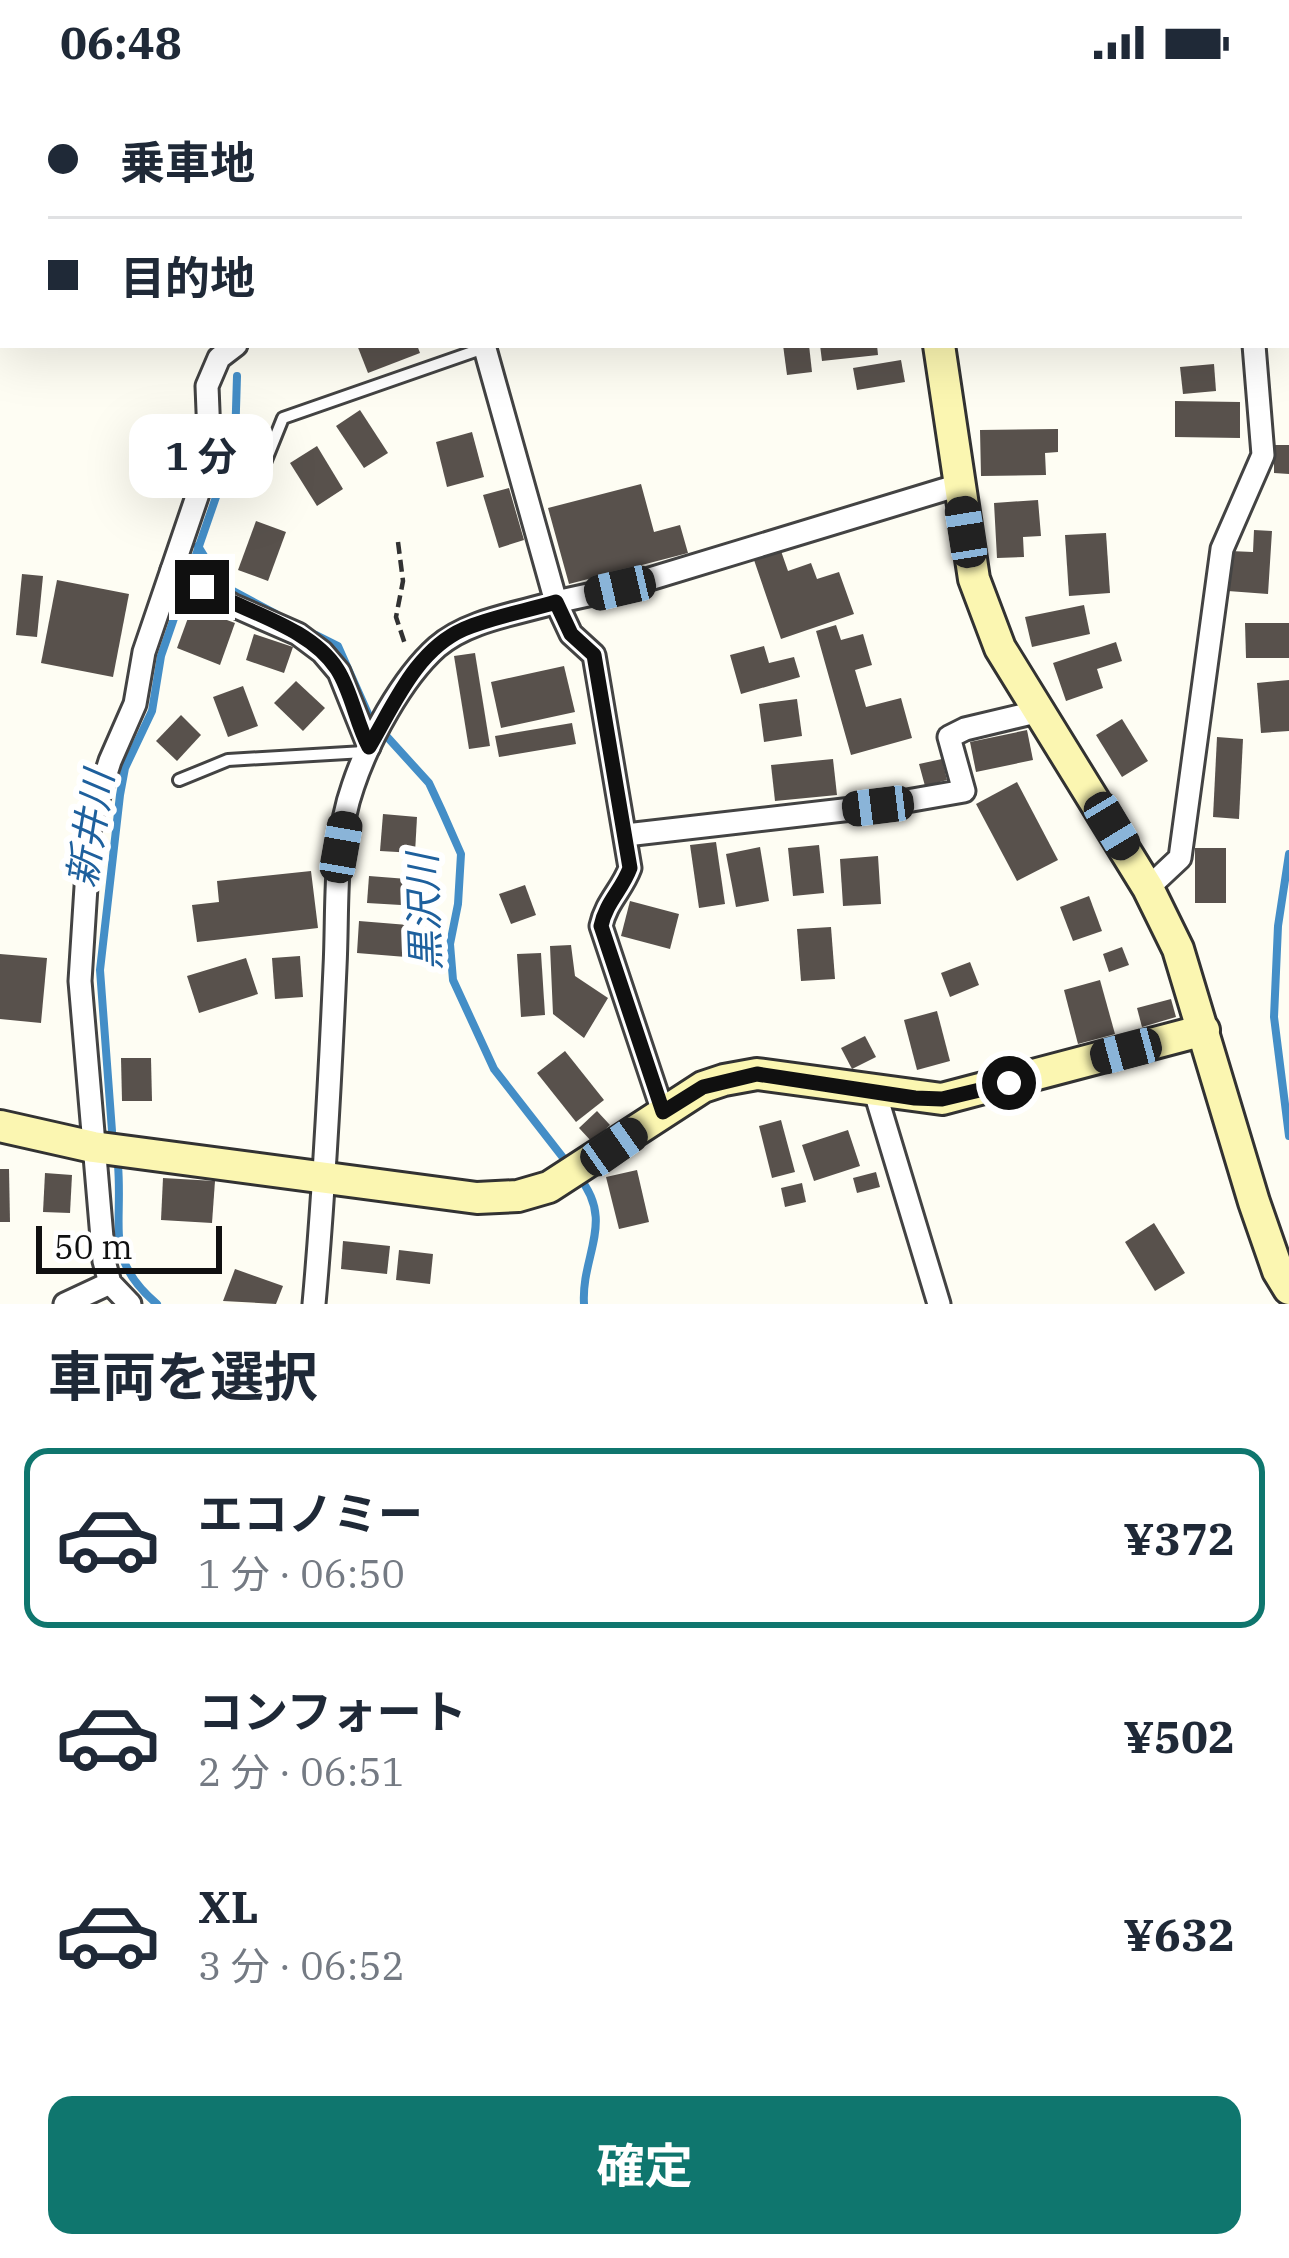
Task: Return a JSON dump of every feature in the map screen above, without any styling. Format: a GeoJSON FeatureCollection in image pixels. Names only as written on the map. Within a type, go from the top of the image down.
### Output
{"type":"FeatureCollection","features":[{"type":"Feature","properties":{"kind":"street"},"geometry":{"type":"LineString","coordinates":[[130,1304],[110,1283],[104,1261],[93,1147],[80,981],[90,824],[135,704],[144,652],[204,476],[209,436],[207,386],[219,358],[230,348]]}},
{"type":"Feature","properties":{"kind":"street"},"geometry":{"type":"LineString","coordinates":[[485,348],[556,602],[571,634],[594,655],[630,868],[605,905],[601,926],[663,1112]]}},
{"type":"Feature","properties":{"kind":"street"},"geometry":{"type":"LineString","coordinates":[[939,348],[974,579],[985,616],[1148,888],[1178,949],[1254,1202],[1289,1289]]}},
{"type":"Feature","properties":{"kind":"street"},"geometry":{"type":"LineString","coordinates":[[1148,888],[1180,858],[1222,549],[1263,455],[1254,348]]}},
{"type":"Feature","properties":{"kind":"street"},"geometry":{"type":"LineString","coordinates":[[314,1304],[341,847],[351,789],[368,750],[417,668],[461,630],[620,588],[959,485]]}},
{"type":"Feature","properties":{"kind":"street"},"geometry":{"type":"LineString","coordinates":[[172,570],[232,605],[298,634],[322,652],[339,671],[368,750]]}},
{"type":"Feature","properties":{"kind":"street"},"geometry":{"type":"LineString","coordinates":[[626,835],[878,806],[964,791],[949,737],[1040,711]]}},
{"type":"Feature","properties":{"kind":"street"},"geometry":{"type":"LineString","coordinates":[[0,1126],[93,1147],[477,1198],[518,1196],[589,1165],[703,1087],[757,1074],[942,1099],[1204,1030]]}},
{"type":"Feature","properties":{"kind":"street"},"geometry":{"type":"LineString","coordinates":[[875,1092],[939,1304]]}},
{"type":"Feature","properties":{"kind":"street"},"geometry":{"type":"LineString","coordinates":[[65,1304],[110,1283]]}},
{"type":"Feature","properties":{"kind":"lane"},"geometry":{"type":"LineString","coordinates":[[256,485],[283,418],[478,348]]}},
{"type":"Feature","properties":{"kind":"lane"},"geometry":{"type":"LineString","coordinates":[[179,780],[228,760],[368,750]]}},
{"type":"Feature","properties":{"kind":"path"},"geometry":{"type":"LineString","coordinates":[[398,542],[403,580],[396,616],[400,638],[417,668]]}},
{"type":"Feature","properties":{"kind":"building"},"geometry":{"type":"Polygon","coordinates":[[[358,348],[418,348],[420,353],[368,373],[358,348]]]}},
{"type":"Feature","properties":{"kind":"building"},"geometry":{"type":"Polygon","coordinates":[[[783,348],[809,348],[812,372],[787,375],[783,348]]]}},
{"type":"Feature","properties":{"kind":"building"},"geometry":{"type":"Polygon","coordinates":[[[820,348],[877,348],[878,355],[822,361],[820,348]]]}},
{"type":"Feature","properties":{"kind":"building"},"geometry":{"type":"Polygon","coordinates":[[[901,360],[905,382],[857,390],[853,368],[901,360]]]}},
{"type":"Feature","properties":{"kind":"building"},"geometry":{"type":"Polygon","coordinates":[[[1214,364],[1216,391],[1183,394],[1180,367],[1214,364]]]}},
{"type":"Feature","properties":{"kind":"building"},"geometry":{"type":"Polygon","coordinates":[[[1175,401],[1240,402],[1240,438],[1175,437],[1175,401]]]}},
{"type":"Feature","properties":{"kind":"building"},"geometry":{"type":"Polygon","coordinates":[[[360,410],[388,453],[364,468],[336,426],[360,410]]]}},
{"type":"Feature","properties":{"kind":"building"},"geometry":{"type":"Polygon","coordinates":[[[1058,429],[1058,452],[1045,453],[1046,475],[981,476],[980,430],[1058,429]]]}},
{"type":"Feature","properties":{"kind":"building"},"geometry":{"type":"Polygon","coordinates":[[[472,432],[484,477],[447,487],[436,442],[472,432]]]}},
{"type":"Feature","properties":{"kind":"building"},"geometry":{"type":"Polygon","coordinates":[[[1274,445],[1289,445],[1289,474],[1274,473],[1274,445]]]}},
{"type":"Feature","properties":{"kind":"building"},"geometry":{"type":"Polygon","coordinates":[[[317,446],[343,489],[317,506],[290,463],[317,446]]]}},
{"type":"Feature","properties":{"kind":"building"},"geometry":{"type":"Polygon","coordinates":[[[641,484],[654,532],[680,525],[688,553],[569,584],[548,508],[641,484]]]}},
{"type":"Feature","properties":{"kind":"building"},"geometry":{"type":"Polygon","coordinates":[[[509,488],[524,540],[499,548],[483,495],[509,488]]]}},
{"type":"Feature","properties":{"kind":"building"},"geometry":{"type":"Polygon","coordinates":[[[1038,500],[1041,536],[1023,537],[1024,557],[997,558],[994,503],[1038,500]]]}},
{"type":"Feature","properties":{"kind":"building"},"geometry":{"type":"Polygon","coordinates":[[[256,521],[286,532],[268,581],[238,570],[256,521]]]}},
{"type":"Feature","properties":{"kind":"building"},"geometry":{"type":"Polygon","coordinates":[[[1254,530],[1272,531],[1268,594],[1228,591],[1230,551],[1253,552],[1254,530]]]}},
{"type":"Feature","properties":{"kind":"building"},"geometry":{"type":"Polygon","coordinates":[[[1106,533],[1110,593],[1069,596],[1065,535],[1106,533]]]}},
{"type":"Feature","properties":{"kind":"building"},"geometry":{"type":"Polygon","coordinates":[[[781,551],[788,571],[811,563],[817,579],[839,572],[854,614],[781,639],[754,560],[781,551]]]}},
{"type":"Feature","properties":{"kind":"building"},"geometry":{"type":"Polygon","coordinates":[[[22,574],[43,576],[37,637],[16,635],[22,574]]]}},
{"type":"Feature","properties":{"kind":"building"},"geometry":{"type":"Polygon","coordinates":[[[57,580],[129,594],[113,677],[41,663],[57,580]]]}},
{"type":"Feature","properties":{"kind":"building"},"geometry":{"type":"Polygon","coordinates":[[[1084,605],[1090,634],[1032,647],[1025,617],[1084,605]]]}},
{"type":"Feature","properties":{"kind":"building"},"geometry":{"type":"Polygon","coordinates":[[[192,607],[235,623],[220,665],[177,648],[192,607]]]}},
{"type":"Feature","properties":{"kind":"building"},"geometry":{"type":"Polygon","coordinates":[[[1245,623],[1289,623],[1289,658],[1246,658],[1245,623]]]}},
{"type":"Feature","properties":{"kind":"building"},"geometry":{"type":"Polygon","coordinates":[[[836,625],[841,640],[863,634],[872,665],[855,670],[866,707],[901,698],[912,738],[851,755],[816,631],[836,625]]]}},
{"type":"Feature","properties":{"kind":"building"},"geometry":{"type":"Polygon","coordinates":[[[254,634],[293,647],[284,673],[246,660],[254,634]]]}},
{"type":"Feature","properties":{"kind":"building"},"geometry":{"type":"Polygon","coordinates":[[[1116,642],[1122,661],[1097,669],[1103,688],[1066,701],[1053,663],[1116,642]]]}},
{"type":"Feature","properties":{"kind":"building"},"geometry":{"type":"Polygon","coordinates":[[[764,646],[769,663],[794,657],[800,677],[741,694],[730,655],[764,646]]]}},
{"type":"Feature","properties":{"kind":"building"},"geometry":{"type":"Polygon","coordinates":[[[475,653],[490,746],[469,749],[454,656],[475,653]]]}},
{"type":"Feature","properties":{"kind":"building"},"geometry":{"type":"Polygon","coordinates":[[[564,666],[575,712],[501,728],[491,682],[564,666]]]}},
{"type":"Feature","properties":{"kind":"building"},"geometry":{"type":"Polygon","coordinates":[[[1289,680],[1289,731],[1261,733],[1257,683],[1289,680]]]}},
{"type":"Feature","properties":{"kind":"building"},"geometry":{"type":"Polygon","coordinates":[[[296,681],[325,708],[303,731],[274,703],[296,681]]]}},
{"type":"Feature","properties":{"kind":"building"},"geometry":{"type":"Polygon","coordinates":[[[243,686],[258,726],[228,737],[213,697],[243,686]]]}},
{"type":"Feature","properties":{"kind":"building"},"geometry":{"type":"Polygon","coordinates":[[[797,699],[802,736],[764,742],[759,704],[797,699]]]}},
{"type":"Feature","properties":{"kind":"building"},"geometry":{"type":"Polygon","coordinates":[[[181,715],[201,735],[177,761],[156,741],[181,715]]]}},
{"type":"Feature","properties":{"kind":"building"},"geometry":{"type":"Polygon","coordinates":[[[1122,719],[1148,761],[1122,777],[1096,735],[1122,719]]]}},
{"type":"Feature","properties":{"kind":"building"},"geometry":{"type":"Polygon","coordinates":[[[572,723],[576,744],[499,757],[495,736],[572,723]]]}},
{"type":"Feature","properties":{"kind":"building"},"geometry":{"type":"Polygon","coordinates":[[[1027,730],[1033,760],[976,772],[970,742],[1027,730]]]}},
{"type":"Feature","properties":{"kind":"building"},"geometry":{"type":"Polygon","coordinates":[[[1217,737],[1243,739],[1239,819],[1213,817],[1217,737]]]}},
{"type":"Feature","properties":{"kind":"building"},"geometry":{"type":"Polygon","coordinates":[[[833,759],[837,795],[775,801],[771,765],[833,759]]]}},
{"type":"Feature","properties":{"kind":"building"},"geometry":{"type":"Polygon","coordinates":[[[942,759],[947,780],[925,786],[919,764],[942,759]]]}},
{"type":"Feature","properties":{"kind":"building"},"geometry":{"type":"Polygon","coordinates":[[[1017,782],[1058,860],[1017,881],[976,804],[1017,782]]]}},
{"type":"Feature","properties":{"kind":"building"},"geometry":{"type":"Polygon","coordinates":[[[383,814],[417,817],[415,853],[380,851],[383,814]]]}},
{"type":"Feature","properties":{"kind":"building"},"geometry":{"type":"Polygon","coordinates":[[[716,842],[725,904],[699,908],[690,845],[716,842]]]}},
{"type":"Feature","properties":{"kind":"building"},"geometry":{"type":"Polygon","coordinates":[[[819,845],[824,893],[793,896],[788,848],[819,845]]]}},
{"type":"Feature","properties":{"kind":"building"},"geometry":{"type":"Polygon","coordinates":[[[760,847],[769,901],[736,907],[726,854],[760,847]]]}},
{"type":"Feature","properties":{"kind":"building"},"geometry":{"type":"Polygon","coordinates":[[[1195,848],[1226,848],[1226,903],[1195,903],[1195,848]]]}},
{"type":"Feature","properties":{"kind":"building"},"geometry":{"type":"Polygon","coordinates":[[[878,856],[881,904],[843,906],[840,859],[878,856]]]}},
{"type":"Feature","properties":{"kind":"building"},"geometry":{"type":"Polygon","coordinates":[[[311,871],[318,928],[197,942],[192,905],[219,902],[217,881],[311,871]]]}},
{"type":"Feature","properties":{"kind":"building"},"geometry":{"type":"Polygon","coordinates":[[[369,876],[420,880],[418,906],[367,903],[369,876]]]}},
{"type":"Feature","properties":{"kind":"building"},"geometry":{"type":"Polygon","coordinates":[[[525,885],[536,915],[511,924],[499,894],[525,885]]]}},
{"type":"Feature","properties":{"kind":"building"},"geometry":{"type":"Polygon","coordinates":[[[1089,896],[1102,931],[1073,941],[1060,907],[1089,896]]]}},
{"type":"Feature","properties":{"kind":"building"},"geometry":{"type":"Polygon","coordinates":[[[630,901],[679,914],[670,949],[621,936],[630,901]]]}},
{"type":"Feature","properties":{"kind":"building"},"geometry":{"type":"Polygon","coordinates":[[[359,921],[408,925],[406,957],[357,953],[359,921]]]}},
{"type":"Feature","properties":{"kind":"building"},"geometry":{"type":"Polygon","coordinates":[[[831,927],[835,979],[801,981],[797,929],[831,927]]]}},
{"type":"Feature","properties":{"kind":"building"},"geometry":{"type":"Polygon","coordinates":[[[571,945],[575,976],[608,998],[584,1038],[553,1014],[550,946],[571,945]]]}},
{"type":"Feature","properties":{"kind":"building"},"geometry":{"type":"Polygon","coordinates":[[[1122,947],[1129,965],[1109,972],[1103,954],[1122,947]]]}},
{"type":"Feature","properties":{"kind":"building"},"geometry":{"type":"Polygon","coordinates":[[[541,953],[545,1015],[521,1017],[517,954],[541,953]]]}},
{"type":"Feature","properties":{"kind":"building"},"geometry":{"type":"Polygon","coordinates":[[[0,954],[47,958],[41,1023],[0,1019],[0,954]]]}},
{"type":"Feature","properties":{"kind":"building"},"geometry":{"type":"Polygon","coordinates":[[[300,956],[303,997],[275,999],[272,958],[300,956]]]}},
{"type":"Feature","properties":{"kind":"building"},"geometry":{"type":"Polygon","coordinates":[[[246,958],[258,994],[199,1013],[187,976],[246,958]]]}},
{"type":"Feature","properties":{"kind":"building"},"geometry":{"type":"Polygon","coordinates":[[[970,962],[979,985],[950,997],[941,973],[970,962]]]}},
{"type":"Feature","properties":{"kind":"building"},"geometry":{"type":"Polygon","coordinates":[[[1100,980],[1115,1034],[1078,1044],[1064,990],[1100,980]]]}},
{"type":"Feature","properties":{"kind":"building"},"geometry":{"type":"Polygon","coordinates":[[[1171,999],[1176,1017],[1142,1027],[1137,1008],[1171,999]]]}},
{"type":"Feature","properties":{"kind":"building"},"geometry":{"type":"Polygon","coordinates":[[[937,1011],[950,1061],[917,1070],[904,1020],[937,1011]]]}},
{"type":"Feature","properties":{"kind":"building"},"geometry":{"type":"Polygon","coordinates":[[[865,1036],[876,1057],[852,1069],[841,1048],[865,1036]]]}},
{"type":"Feature","properties":{"kind":"building"},"geometry":{"type":"Polygon","coordinates":[[[565,1051],[604,1100],[576,1122],[537,1073],[565,1051]]]}},
{"type":"Feature","properties":{"kind":"building"},"geometry":{"type":"Polygon","coordinates":[[[121,1058],[151,1058],[152,1101],[122,1101],[121,1058]]]}},
{"type":"Feature","properties":{"kind":"building"},"geometry":{"type":"Polygon","coordinates":[[[597,1111],[610,1125],[592,1142],[579,1128],[597,1111]]]}},
{"type":"Feature","properties":{"kind":"building"},"geometry":{"type":"Polygon","coordinates":[[[781,1120],[795,1172],[772,1178],[759,1126],[781,1120]]]}},
{"type":"Feature","properties":{"kind":"building"},"geometry":{"type":"Polygon","coordinates":[[[848,1130],[860,1166],[814,1181],[802,1145],[848,1130]]]}},
{"type":"Feature","properties":{"kind":"building"},"geometry":{"type":"Polygon","coordinates":[[[0,1169],[9,1169],[10,1222],[0,1222],[0,1169]]]}},
{"type":"Feature","properties":{"kind":"building"},"geometry":{"type":"Polygon","coordinates":[[[637,1170],[649,1222],[619,1229],[606,1177],[637,1170]]]}},
{"type":"Feature","properties":{"kind":"building"},"geometry":{"type":"Polygon","coordinates":[[[876,1172],[880,1187],[857,1193],[853,1178],[876,1172]]]}},
{"type":"Feature","properties":{"kind":"building"},"geometry":{"type":"Polygon","coordinates":[[[45,1173],[72,1175],[70,1213],[43,1212],[45,1173]]]}},
{"type":"Feature","properties":{"kind":"building"},"geometry":{"type":"Polygon","coordinates":[[[163,1178],[215,1181],[212,1223],[161,1220],[163,1178]]]}},
{"type":"Feature","properties":{"kind":"building"},"geometry":{"type":"Polygon","coordinates":[[[802,1183],[806,1202],[785,1207],[781,1188],[802,1183]]]}},
{"type":"Feature","properties":{"kind":"building"},"geometry":{"type":"Polygon","coordinates":[[[1154,1223],[1185,1273],[1155,1291],[1125,1242],[1154,1223]]]}},
{"type":"Feature","properties":{"kind":"building"},"geometry":{"type":"Polygon","coordinates":[[[343,1241],[390,1246],[387,1274],[341,1269],[343,1241]]]}},
{"type":"Feature","properties":{"kind":"building"},"geometry":{"type":"Polygon","coordinates":[[[399,1250],[433,1254],[430,1284],[396,1280],[399,1250]]]}},
{"type":"Feature","properties":{"kind":"building"},"geometry":{"type":"Polygon","coordinates":[[[235,1269],[283,1286],[276,1304],[223,1301],[235,1269]]]}},
{"type":"Feature","properties":{"kind":"waterway","name":"新井川"},"geometry":{"type":"LineString","coordinates":[[112,1131],[100,970],[120,795],[125,768],[152,711],[161,656],[235,442],[237,376]]}},
{"type":"Feature","properties":{"kind":"waterway","name":"黒沢川"},"geometry":{"type":"LineString","coordinates":[[198,546],[222,585],[276,614]]}},
{"type":"Feature","properties":{"kind":"waterway","name":"黒沢川"},"geometry":{"type":"LineString","coordinates":[[316,635],[338,646],[370,718],[429,783],[461,854],[450,944],[453,980],[494,1069],[568,1164]]}},
{"type":"Feature","properties":{"kind":"waterway"},"geometry":{"type":"LineString","coordinates":[[1289,854],[1278,926],[1274,1017],[1289,1136]]}},
{"type":"Feature","properties":{"kind":"waterway","name":"新井川"},"geometry":{"type":"LineString","coordinates":[[118,1165],[123,1257],[140,1288],[157,1304]]}},
{"type":"Feature","properties":{"kind":"waterway","name":"黒沢川"},"geometry":{"type":"LineString","coordinates":[[578,1176],[589,1192],[596,1223],[584,1304]]}},
{"type":"Feature","properties":{"kind":"route"},"geometry":{"type":"LineString","coordinates":[[202,587],[298,634],[322,652],[339,671],[369,747],[410,676],[438,646],[461,630],[556,602],[571,634],[594,655],[630,868],[605,905],[601,926],[663,1112],[703,1087],[757,1074],[942,1099],[1009,1083]]}}]}
